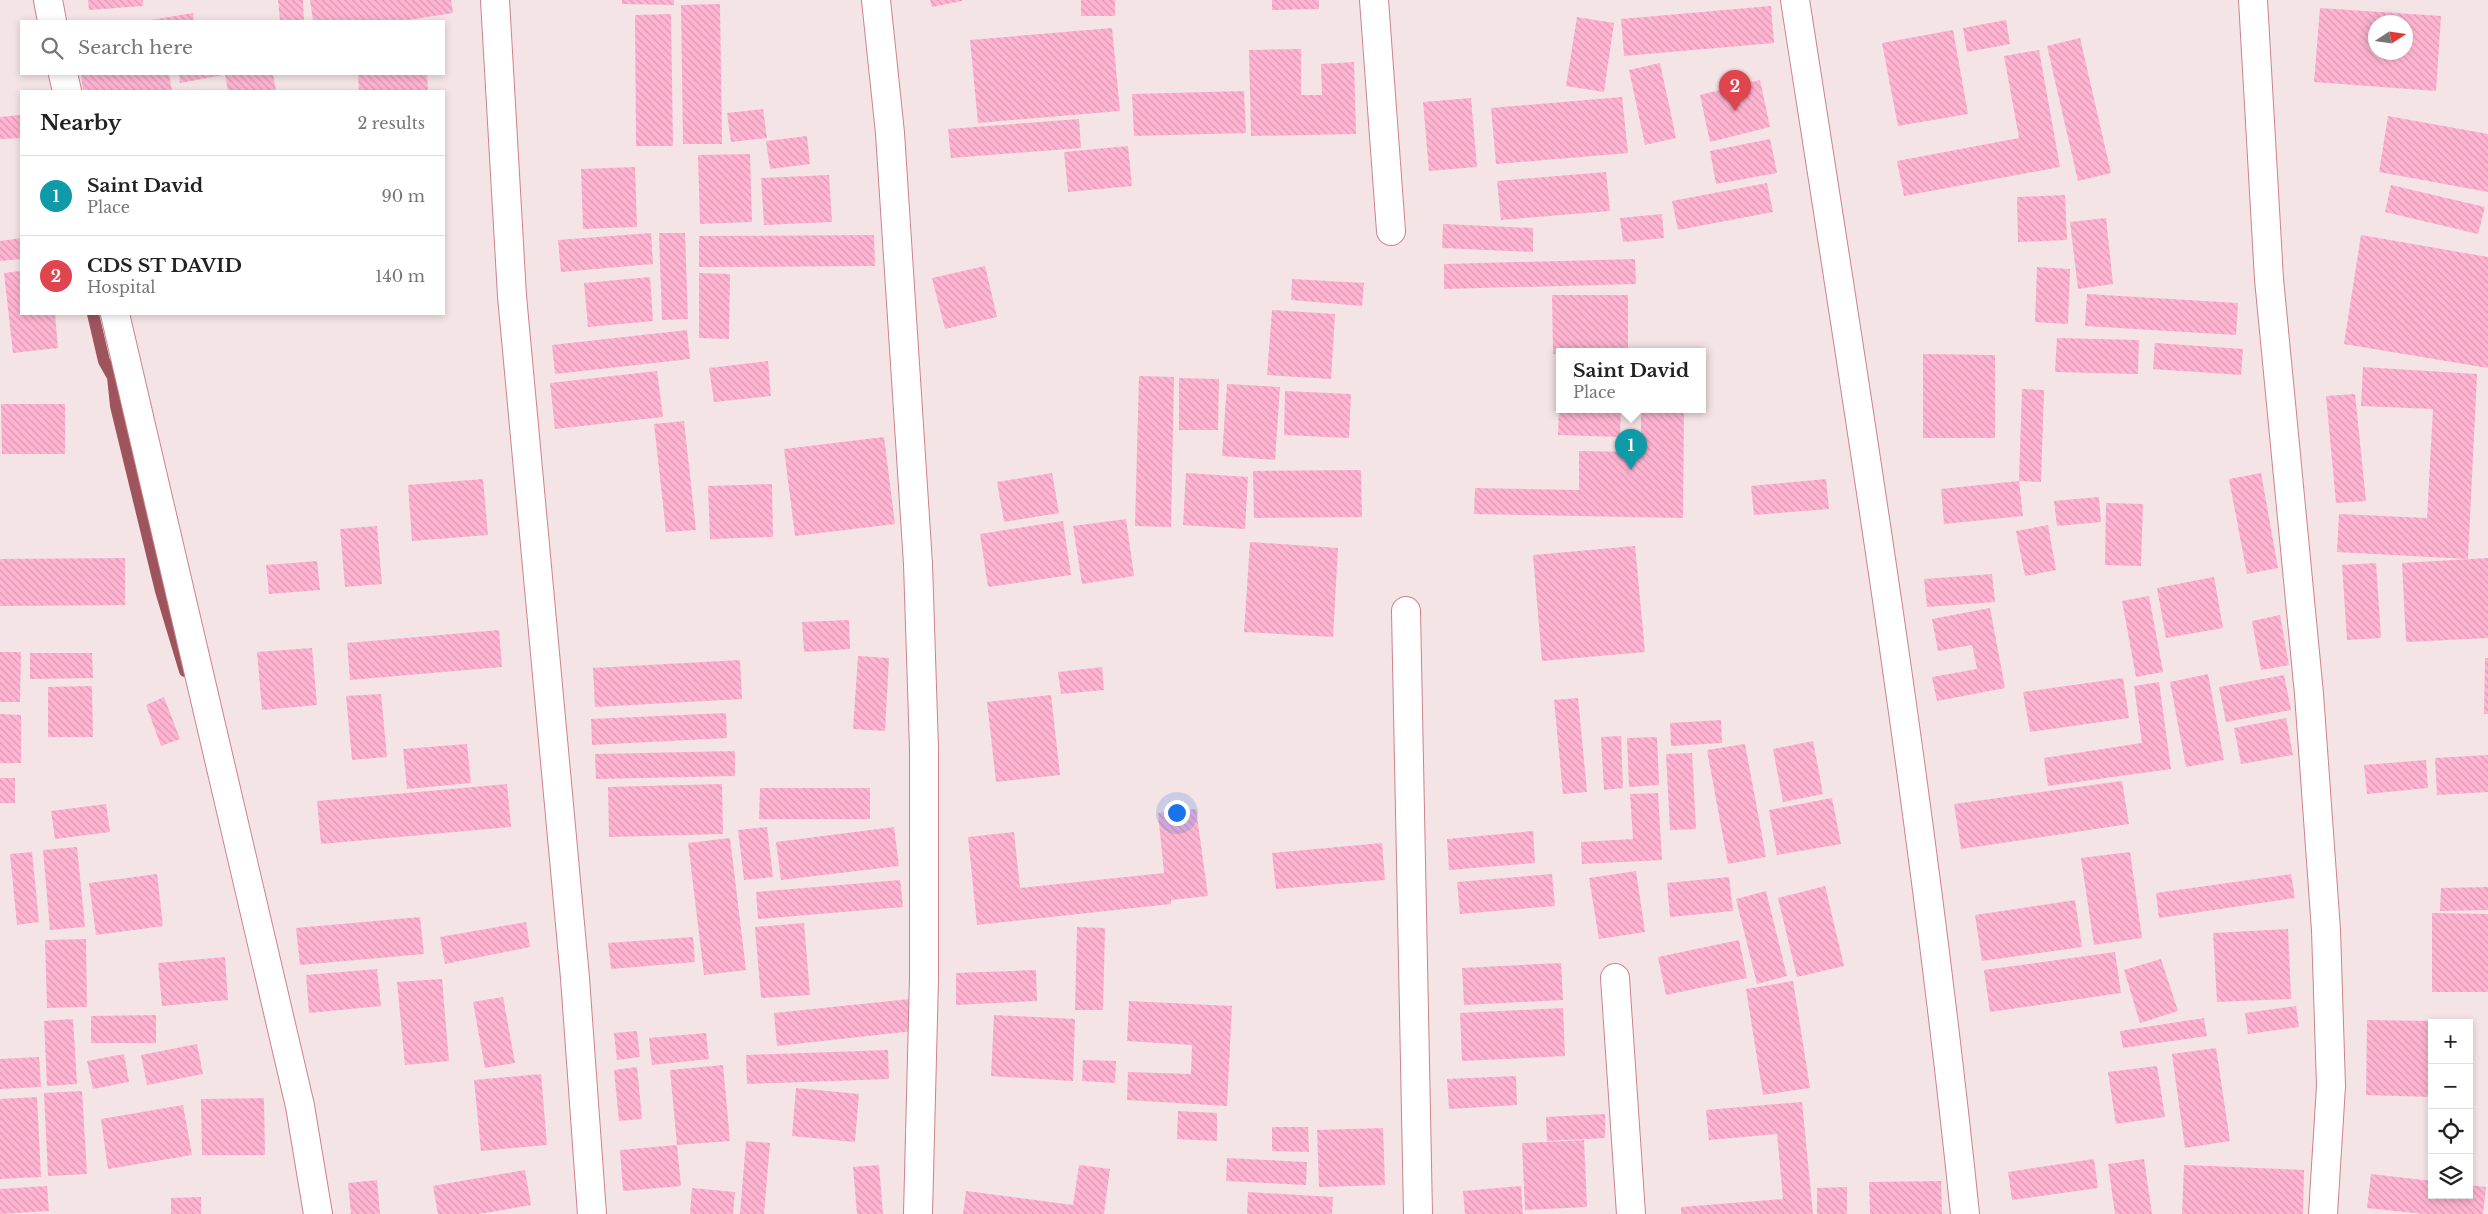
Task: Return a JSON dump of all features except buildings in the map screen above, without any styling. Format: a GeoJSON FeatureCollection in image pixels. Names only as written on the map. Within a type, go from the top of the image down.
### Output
{"type":"FeatureCollection","features":[{"type":"Feature","properties":{"kind":"street"},"geometry":{"type":"LineString","coordinates":[[48,0],[52,20]]}},
{"type":"Feature","properties":{"kind":"street"},"geometry":{"type":"LineString","coordinates":[[495,0],[512,296],[575,978],[592,1214]]}},
{"type":"Feature","properties":{"kind":"street"},"geometry":{"type":"LineString","coordinates":[[876,0],[890,133],[919,574],[924,749],[924,948],[918,1214]]}},
{"type":"Feature","properties":{"kind":"street"},"geometry":{"type":"LineString","coordinates":[[1374,0],[1391,231]]}},
{"type":"Feature","properties":{"kind":"street"},"geometry":{"type":"LineString","coordinates":[[1796,0],[1904,707],[1948,1050],[1965,1214]]}},
{"type":"Feature","properties":{"kind":"street"},"geometry":{"type":"LineString","coordinates":[[2253,0],[2269,279],[2308,694],[2326,930],[2331,1086],[2323,1214]]}},
{"type":"Feature","properties":{"kind":"street"},"geometry":{"type":"LineString","coordinates":[[63,75],[67,90]]}},
{"type":"Feature","properties":{"kind":"street"},"geometry":{"type":"LineString","coordinates":[[115,315],[300,1106],[318,1214]]}},
{"type":"Feature","properties":{"kind":"street"},"geometry":{"type":"LineString","coordinates":[[1406,611],[1418,1214]]}},
{"type":"Feature","properties":{"kind":"street"},"geometry":{"type":"LineString","coordinates":[[1615,978],[1631,1214]]}},
{"type":"Feature","properties":{"kind":"waterway"},"geometry":{"type":"LineString","coordinates":[[93,315],[104,361],[113,377],[116,406],[161,591],[185,671]]}},
{"type":"Feature","properties":{"kind":"place","name":"CDS ST DAVID"},"geometry":{"type":"Point","coordinates":[1735,111]}},
{"type":"Feature","properties":{"kind":"place","name":"Saint David"},"geometry":{"type":"Point","coordinates":[1631,470]}}]}
